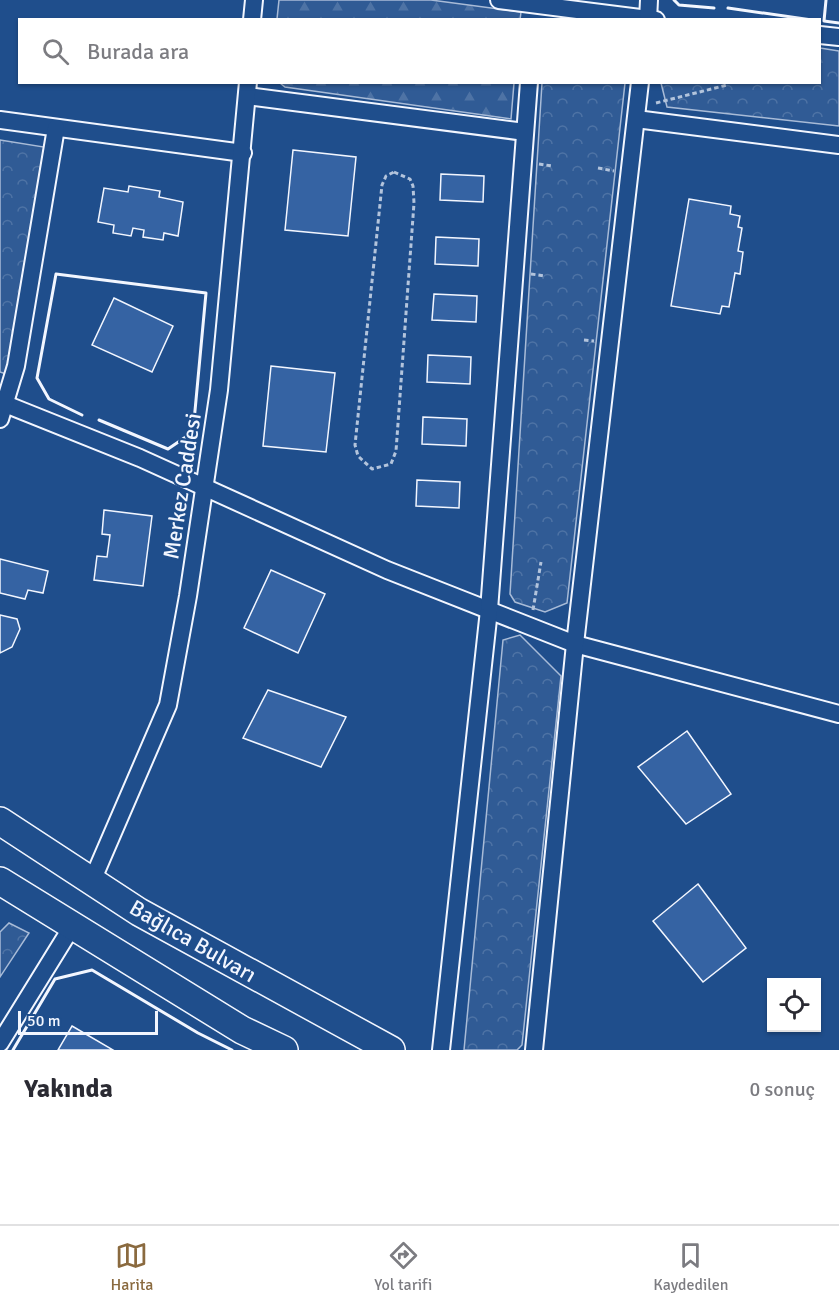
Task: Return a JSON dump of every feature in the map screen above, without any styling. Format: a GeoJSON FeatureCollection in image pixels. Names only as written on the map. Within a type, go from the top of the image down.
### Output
{"type":"FeatureCollection","features":[{"type":"Feature","properties":{"kind":"main road","name":"Bağlıca Bulvarı"},"geometry":{"type":"LineString","coordinates":[[0,821],[139,912],[391,1050]]}},
{"type":"Feature","properties":{"kind":"main road"},"geometry":{"type":"LineString","coordinates":[[0,881],[242,1030],[284,1050]]}},
{"type":"Feature","properties":{"kind":"street"},"geometry":{"type":"LineString","coordinates":[[252,18],[254,0]]}},
{"type":"Feature","properties":{"kind":"street"},"geometry":{"type":"LineString","coordinates":[[499,0],[535,12],[632,18]]}},
{"type":"Feature","properties":{"kind":"street"},"geometry":{"type":"LineString","coordinates":[[648,18],[649,0]]}},
{"type":"Feature","properties":{"kind":"street"},"geometry":{"type":"LineString","coordinates":[[821,35],[839,37]]}},
{"type":"Feature","properties":{"kind":"street"},"geometry":{"type":"LineString","coordinates":[[441,1050],[489,610],[529,84]]}},
{"type":"Feature","properties":{"kind":"street"},"geometry":{"type":"LineString","coordinates":[[534,1050],[575,644],[640,84]]}},
{"type":"Feature","properties":{"kind":"street"},"geometry":{"type":"LineString","coordinates":[[248,89],[525,132]]}},
{"type":"Feature","properties":{"kind":"street","name":"Merkez Caddesi"},"geometry":{"type":"LineString","coordinates":[[92,881],[168,705],[188,596],[219,390],[248,89]]}},
{"type":"Feature","properties":{"kind":"street"},"geometry":{"type":"LineString","coordinates":[[637,113],[839,145]]}},
{"type":"Feature","properties":{"kind":"street"},"geometry":{"type":"LineString","coordinates":[[0,120],[243,153]]}},
{"type":"Feature","properties":{"kind":"street"},"geometry":{"type":"LineString","coordinates":[[56,128],[16,366],[2,408],[204,486],[387,570],[575,644],[839,714]]}},
{"type":"Feature","properties":{"kind":"street"},"geometry":{"type":"LineString","coordinates":[[0,1043],[73,925]]}},
{"type":"Feature","properties":{"kind":"path"},"geometry":{"type":"LineString","coordinates":[[637,113],[726,84]]}},
{"type":"Feature","properties":{"kind":"path"},"geometry":{"type":"LineString","coordinates":[[394,172],[410,178],[414,203],[396,451],[391,464],[372,469],[358,456],[355,445],[382,185],[386,176],[394,172]]}},
{"type":"Feature","properties":{"kind":"path"},"geometry":{"type":"LineString","coordinates":[[584,340],[596,341]]}},
{"type":"Feature","properties":{"kind":"path"},"geometry":{"type":"LineString","coordinates":[[530,627],[541,562]]}},
{"type":"Feature","properties":{"kind":"green space"},"geometry":{"type":"Polygon","coordinates":[[[279,0],[431,0],[521,12],[520,18],[277,18],[279,0]]]}},
{"type":"Feature","properties":{"kind":"green space"},"geometry":{"type":"Polygon","coordinates":[[[821,48],[839,51],[839,126],[667,107],[661,84],[821,84],[821,48]]]}},
{"type":"Feature","properties":{"kind":"green space"},"geometry":{"type":"Polygon","coordinates":[[[281,84],[514,84],[511,119],[285,87],[281,84]]]}},
{"type":"Feature","properties":{"kind":"green space"},"geometry":{"type":"Polygon","coordinates":[[[542,84],[625,84],[567,603],[545,612],[515,602],[510,594],[542,84]]]}},
{"type":"Feature","properties":{"kind":"green space"},"geometry":{"type":"Polygon","coordinates":[[[0,140],[44,147],[6,374],[0,372],[0,140]]]}},
{"type":"Feature","properties":{"kind":"green space"},"geometry":{"type":"Polygon","coordinates":[[[520,635],[561,676],[522,1045],[517,1050],[464,1050],[503,640],[520,635]]]}},
{"type":"Feature","properties":{"kind":"green space"},"geometry":{"type":"Polygon","coordinates":[[[9,923],[29,933],[0,977],[0,932],[9,923]]]}},
{"type":"Feature","properties":{"kind":"building"},"geometry":{"type":"Polygon","coordinates":[[[293,150],[356,157],[348,236],[285,230],[293,150]]]}},
{"type":"Feature","properties":{"kind":"building"},"geometry":{"type":"Polygon","coordinates":[[[441,174],[484,176],[483,202],[440,200],[441,174]]]}},
{"type":"Feature","properties":{"kind":"building"},"geometry":{"type":"Polygon","coordinates":[[[129,186],[160,191],[159,197],[183,202],[178,236],[164,233],[163,240],[143,237],[144,230],[133,228],[131,236],[113,233],[114,225],[98,222],[104,188],[128,192],[129,186]]]}},
{"type":"Feature","properties":{"kind":"building"},"geometry":{"type":"Polygon","coordinates":[[[689,199],[731,206],[730,214],[740,216],[738,227],[742,228],[738,251],[743,252],[740,274],[735,273],[729,307],[722,306],[720,314],[671,306],[689,199]]]}},
{"type":"Feature","properties":{"kind":"building"},"geometry":{"type":"Polygon","coordinates":[[[436,237],[479,239],[478,266],[435,264],[436,237]]]}},
{"type":"Feature","properties":{"kind":"building"},"geometry":{"type":"Polygon","coordinates":[[[434,294],[477,296],[476,322],[432,320],[434,294]]]}},
{"type":"Feature","properties":{"kind":"building"},"geometry":{"type":"Polygon","coordinates":[[[114,298],[173,326],[152,372],[92,345],[114,298]]]}},
{"type":"Feature","properties":{"kind":"building"},"geometry":{"type":"Polygon","coordinates":[[[428,355],[471,357],[470,384],[427,382],[428,355]]]}},
{"type":"Feature","properties":{"kind":"building"},"geometry":{"type":"Polygon","coordinates":[[[271,366],[335,373],[326,452],[263,446],[271,366]]]}},
{"type":"Feature","properties":{"kind":"building"},"geometry":{"type":"Polygon","coordinates":[[[423,417],[467,419],[466,446],[422,444],[423,417]]]}},
{"type":"Feature","properties":{"kind":"building"},"geometry":{"type":"Polygon","coordinates":[[[417,480],[460,482],[459,508],[416,506],[417,480]]]}},
{"type":"Feature","properties":{"kind":"building"},"geometry":{"type":"Polygon","coordinates":[[[104,510],[152,516],[143,586],[94,580],[97,556],[107,557],[110,535],[102,534],[104,510]]]}},
{"type":"Feature","properties":{"kind":"building"},"geometry":{"type":"Polygon","coordinates":[[[0,559],[48,571],[43,593],[28,590],[25,599],[0,593],[0,559]]]}},
{"type":"Feature","properties":{"kind":"building"},"geometry":{"type":"Polygon","coordinates":[[[271,570],[325,594],[298,653],[244,628],[271,570]]]}},
{"type":"Feature","properties":{"kind":"building"},"geometry":{"type":"Polygon","coordinates":[[[0,615],[17,619],[20,629],[12,647],[0,653],[0,615]]]}},
{"type":"Feature","properties":{"kind":"building"},"geometry":{"type":"Polygon","coordinates":[[[268,690],[346,717],[321,767],[243,738],[268,690]]]}},
{"type":"Feature","properties":{"kind":"building"},"geometry":{"type":"Polygon","coordinates":[[[687,731],[731,794],[686,824],[638,767],[687,731]]]}},
{"type":"Feature","properties":{"kind":"building"},"geometry":{"type":"Polygon","coordinates":[[[698,884],[746,948],[703,982],[653,921],[698,884]]]}},
{"type":"Feature","properties":{"kind":"building"},"geometry":{"type":"Polygon","coordinates":[[[72,1026],[113,1050],[58,1050],[72,1026]]]}},
{"type":"Feature","properties":{"kind":"wall"},"geometry":{"type":"LineString","coordinates":[[674,0],[679,5],[714,8]]}},
{"type":"Feature","properties":{"kind":"wall"},"geometry":{"type":"LineString","coordinates":[[826,0],[824,21],[839,23]]}},
{"type":"Feature","properties":{"kind":"wall"},"geometry":{"type":"LineString","coordinates":[[728,8],[798,18]]}},
{"type":"Feature","properties":{"kind":"wall"},"geometry":{"type":"LineString","coordinates":[[82,415],[49,399],[37,378],[56,274],[206,293],[193,432],[168,449],[99,420]]}},
{"type":"Feature","properties":{"kind":"wall"},"geometry":{"type":"LineString","coordinates":[[13,1050],[55,979],[92,970],[198,1033],[232,1050]]}}]}
